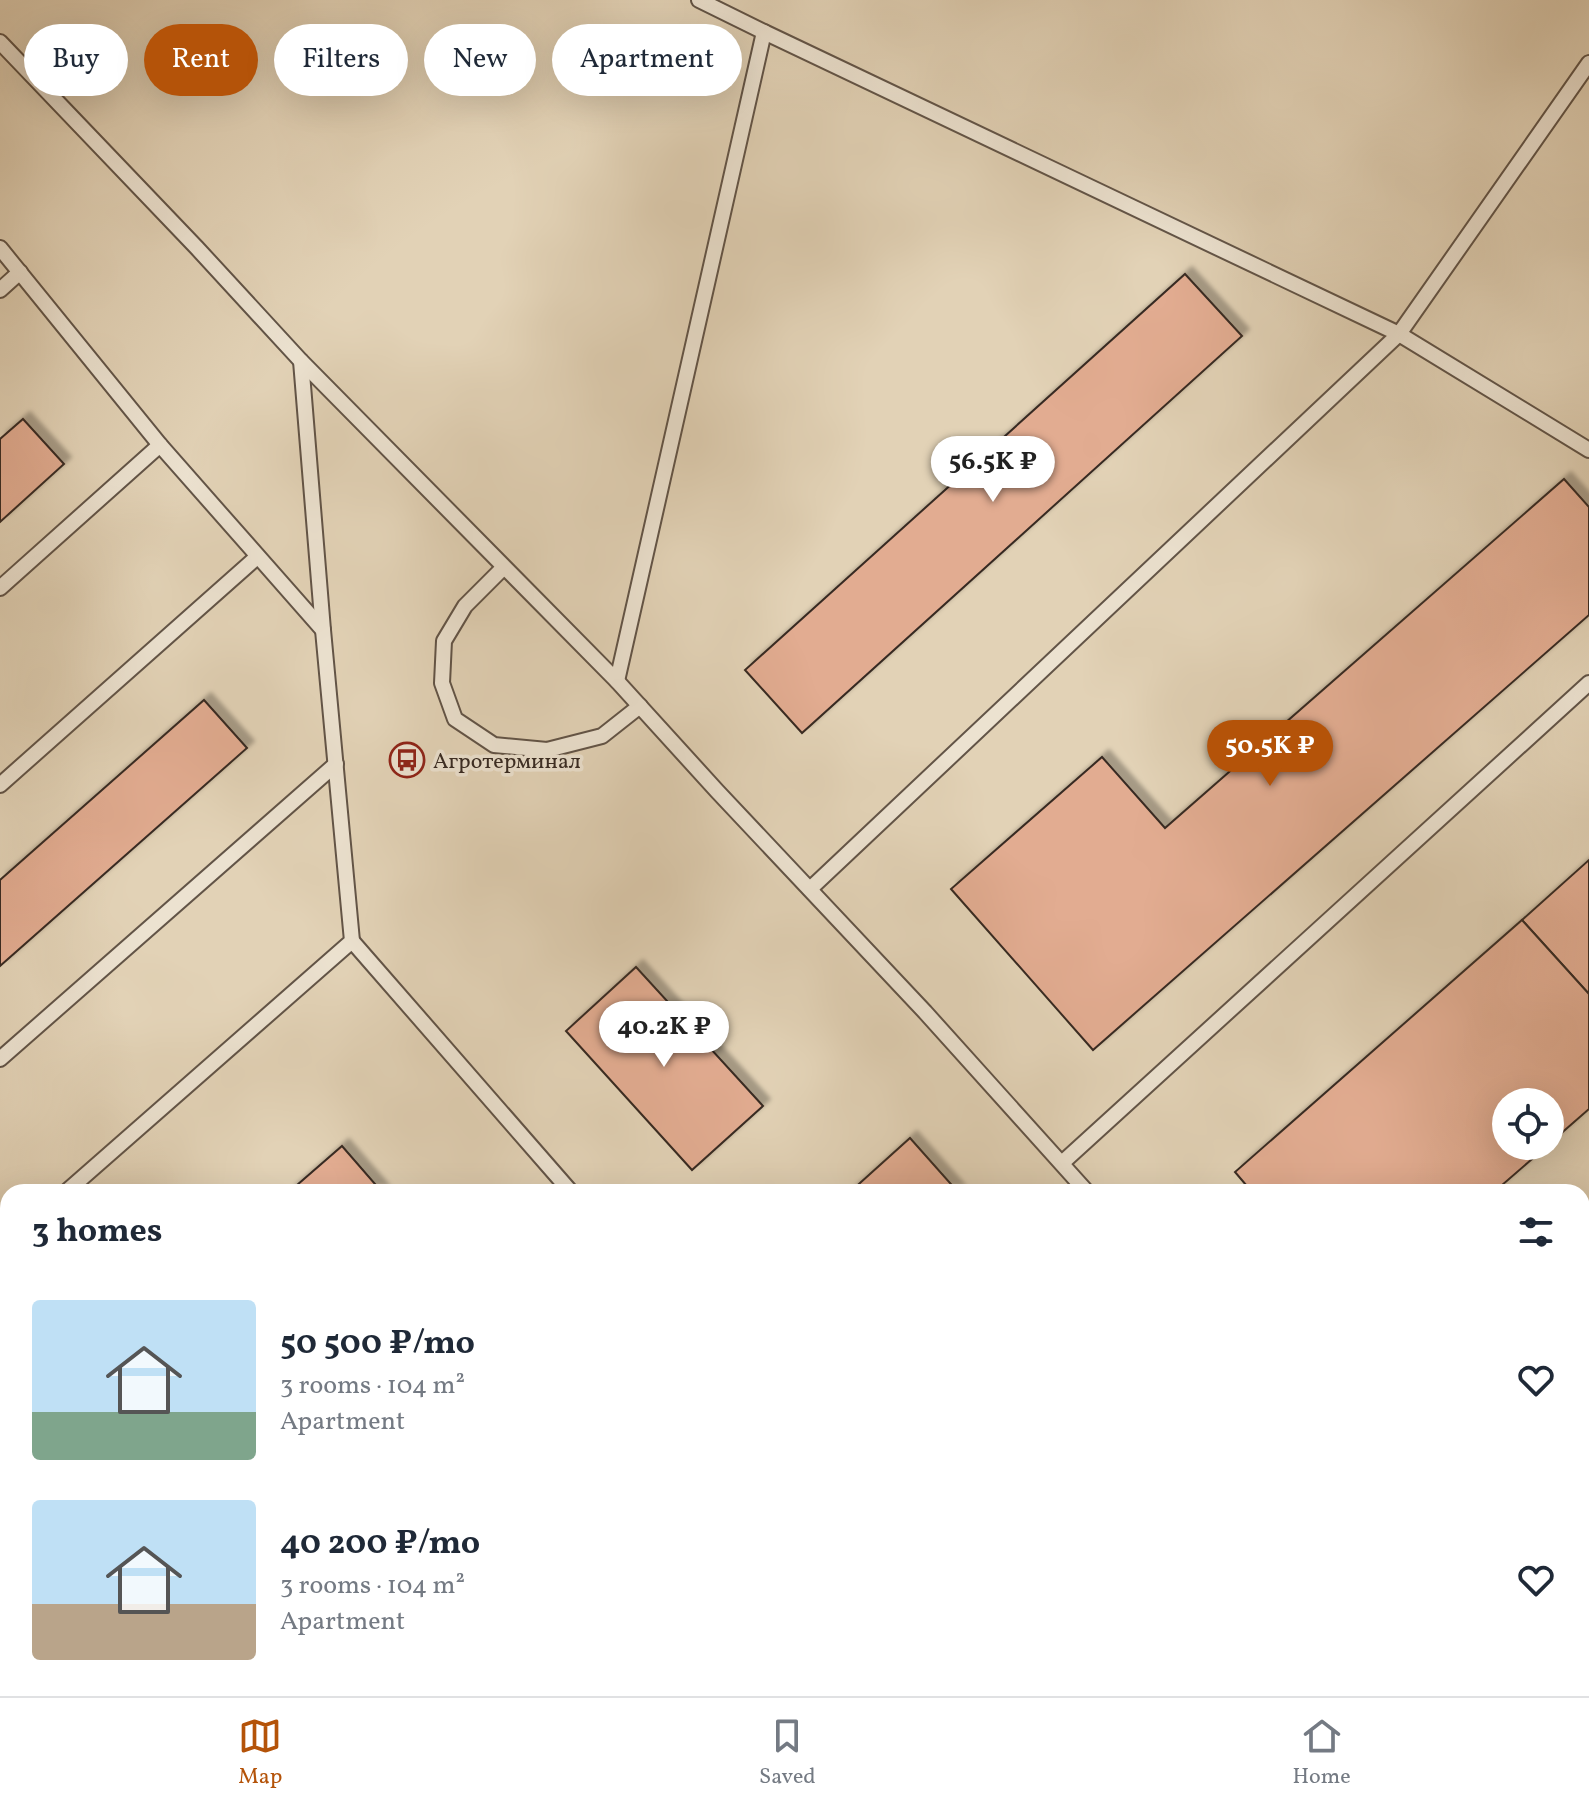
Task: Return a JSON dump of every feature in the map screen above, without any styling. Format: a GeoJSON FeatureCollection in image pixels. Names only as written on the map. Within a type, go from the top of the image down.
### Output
{"type":"FeatureCollection","features":[{"type":"Feature","properties":{"kind":"lane"},"geometry":{"type":"LineString","coordinates":[[699,0],[1399,334],[1589,450]]}},
{"type":"Feature","properties":{"kind":"lane"},"geometry":{"type":"LineString","coordinates":[[617,681],[764,32]]}},
{"type":"Feature","properties":{"kind":"lane"},"geometry":{"type":"LineString","coordinates":[[0,42],[301,361],[617,681],[1080,1184]]}},
{"type":"Feature","properties":{"kind":"lane"},"geometry":{"type":"LineString","coordinates":[[810,889],[1399,334],[1589,63]]}},
{"type":"Feature","properties":{"kind":"lane"},"geometry":{"type":"LineString","coordinates":[[0,248],[160,445],[323,630]]}},
{"type":"Feature","properties":{"kind":"lane"},"geometry":{"type":"LineString","coordinates":[[0,290],[20,272]]}},
{"type":"Feature","properties":{"kind":"lane"},"geometry":{"type":"LineString","coordinates":[[301,361],[352,941],[564,1184]]}},
{"type":"Feature","properties":{"kind":"lane"},"geometry":{"type":"LineString","coordinates":[[0,588],[160,445]]}},
{"type":"Feature","properties":{"kind":"lane"},"geometry":{"type":"LineString","coordinates":[[0,785],[257,557]]}},
{"type":"Feature","properties":{"kind":"lane"},"geometry":{"type":"LineString","coordinates":[[503,568],[465,606],[444,641],[442,683],[455,719],[494,745],[547,750],[602,736],[640,706]]}},
{"type":"Feature","properties":{"kind":"lane"},"geometry":{"type":"LineString","coordinates":[[1062,1163],[1589,683]]}},
{"type":"Feature","properties":{"kind":"lane"},"geometry":{"type":"LineString","coordinates":[[0,1059],[336,764]]}},
{"type":"Feature","properties":{"kind":"lane"},"geometry":{"type":"LineString","coordinates":[[76,1184],[352,941]]}},
{"type":"Feature","properties":{"kind":"building"},"geometry":{"type":"Polygon","coordinates":[[[1185,274],[1242,336],[802,733],[745,670],[1185,274]]]}},
{"type":"Feature","properties":{"kind":"building"},"geometry":{"type":"Polygon","coordinates":[[[23,419],[64,464],[0,522],[0,439],[23,419]]]}},
{"type":"Feature","properties":{"kind":"building"},"geometry":{"type":"Polygon","coordinates":[[[1564,479],[1589,507],[1589,615],[1093,1050],[951,889],[1102,757],[1165,828],[1564,479]]]}},
{"type":"Feature","properties":{"kind":"building"},"geometry":{"type":"Polygon","coordinates":[[[204,700],[247,748],[0,966],[0,880],[204,700]]]}},
{"type":"Feature","properties":{"kind":"building"},"geometry":{"type":"Polygon","coordinates":[[[1589,860],[1589,994],[1522,920],[1589,860]]]}},
{"type":"Feature","properties":{"kind":"building"},"geometry":{"type":"Polygon","coordinates":[[[1522,920],[1589,994],[1589,1109],[1564,1131],[1564,1088],[1492,1088],[1492,1160],[1531,1160],[1503,1184],[1245,1184],[1235,1172],[1522,920]]]}},
{"type":"Feature","properties":{"kind":"building"},"geometry":{"type":"Polygon","coordinates":[[[636,967],[763,1106],[692,1170],[566,1031],[636,967]]]}},
{"type":"Feature","properties":{"kind":"building"},"geometry":{"type":"Polygon","coordinates":[[[910,1138],[951,1184],[859,1184],[910,1138]]]}},
{"type":"Feature","properties":{"kind":"building"},"geometry":{"type":"Polygon","coordinates":[[[342,1146],[375,1184],[298,1184],[342,1146]]]}},
{"type":"Feature","properties":{"kind":"place","name":"Агротерминал"},"geometry":{"type":"Point","coordinates":[407,760]}}]}
